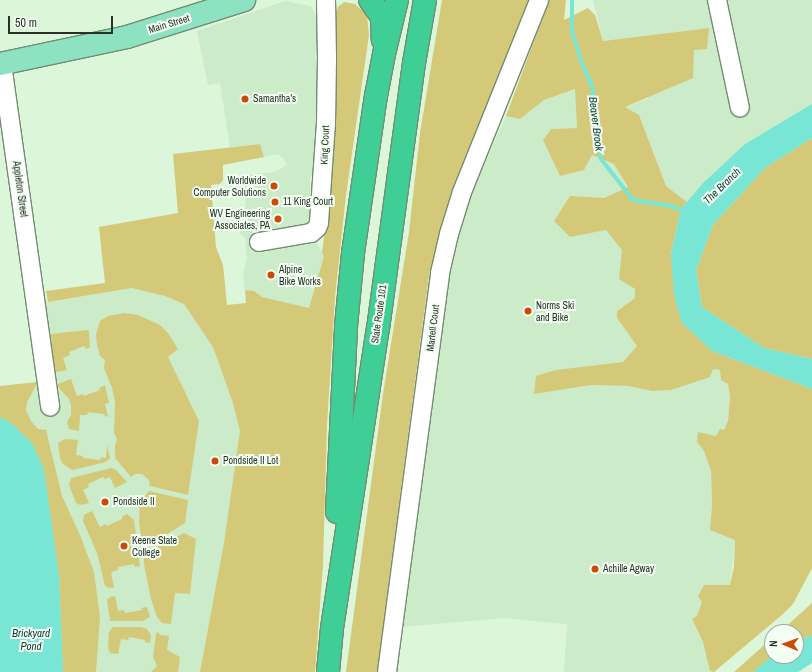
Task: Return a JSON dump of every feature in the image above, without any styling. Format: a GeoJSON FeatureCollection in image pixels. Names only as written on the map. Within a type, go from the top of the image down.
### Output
{"type":"FeatureCollection","features":[{"type":"Feature","properties":{"kind":"highway"},"geometry":{"type":"LineString","coordinates":[[370,0],[382,17],[384,54]]}},
{"type":"Feature","properties":{"kind":"highway","name":"State Route 101"},"geometry":{"type":"LineString","coordinates":[[328,672],[332,628],[346,326],[352,253],[384,54],[397,0]]}},
{"type":"Feature","properties":{"kind":"highway","name":"State Route 101"},"geometry":{"type":"LineString","coordinates":[[332,628],[378,329],[411,87],[425,0]]}},
{"type":"Feature","properties":{"kind":"main road","name":"Main Street"},"geometry":{"type":"LineString","coordinates":[[1,64],[127,37],[244,0]]}},
{"type":"Feature","properties":{"kind":"street","name":"King Court"},"geometry":{"type":"LineString","coordinates":[[259,242],[311,233],[317,228],[319,223],[326,123],[326,0]]}},
{"type":"Feature","properties":{"kind":"street","name":"Martell Court"},"geometry":{"type":"LineString","coordinates":[[387,672],[440,273],[449,234],[462,192],[539,0]]}},
{"type":"Feature","properties":{"kind":"street"},"geometry":{"type":"LineString","coordinates":[[717,0],[740,108]]}},
{"type":"Feature","properties":{"kind":"street","name":"Appleton Street"},"geometry":{"type":"LineString","coordinates":[[1,64],[38,314],[50,407]]}},
{"type":"Feature","properties":{"kind":"shaded area"},"geometry":{"type":"Polygon","coordinates":[[[442,0],[529,0],[524,18],[469,149],[447,208],[429,276],[377,672],[346,672],[383,394],[409,232],[420,133],[442,0]]]}},
{"type":"Feature","properties":{"kind":"shaded area"},"geometry":{"type":"Polygon","coordinates":[[[547,0],[566,0],[564,20],[588,8],[595,15],[603,41],[709,28],[707,49],[694,50],[693,78],[625,107],[639,115],[666,186],[687,202],[681,209],[671,254],[712,351],[812,389],[812,568],[793,604],[771,624],[764,624],[764,630],[714,672],[710,671],[703,642],[692,619],[697,616],[702,602],[698,596],[704,585],[730,585],[734,567],[735,540],[710,530],[712,505],[711,471],[704,451],[697,442],[698,432],[716,436],[720,429],[724,430],[728,421],[730,397],[728,384],[721,380],[720,370],[713,369],[710,377],[671,390],[652,391],[628,386],[591,385],[534,394],[536,376],[556,370],[623,362],[637,346],[617,318],[617,311],[635,298],[635,289],[619,279],[622,250],[606,230],[570,237],[554,221],[570,196],[604,198],[628,187],[614,164],[592,155],[584,170],[560,176],[543,140],[551,129],[577,128],[575,89],[544,100],[520,119],[506,116],[547,6],[547,0]]]}},
{"type":"Feature","properties":{"kind":"shaded area"},"geometry":{"type":"Polygon","coordinates":[[[593,0],[812,0],[812,104],[745,144],[702,184],[687,202],[666,186],[639,115],[625,107],[647,99],[694,49],[708,28],[603,41],[593,0]]]}},
{"type":"Feature","properties":{"kind":"shaded area"},"geometry":{"type":"Polygon","coordinates":[[[285,1],[311,6],[318,20],[322,81],[315,165],[310,179],[310,221],[307,226],[324,256],[309,308],[262,297],[254,291],[245,290],[243,274],[247,259],[245,237],[240,234],[240,230],[249,228],[243,185],[229,187],[230,182],[241,175],[275,172],[287,165],[283,158],[278,154],[264,157],[260,144],[230,147],[220,83],[208,85],[197,31],[285,1]]]}},
{"type":"Feature","properties":{"kind":"shaded area"},"geometry":{"type":"Polygon","coordinates":[[[344,2],[355,4],[367,15],[369,35],[346,195],[335,297],[327,425],[323,565],[315,672],[200,672],[224,543],[240,431],[233,403],[213,347],[184,304],[165,296],[132,288],[48,302],[46,291],[105,283],[99,227],[178,213],[173,154],[260,144],[264,157],[223,165],[223,180],[220,184],[211,185],[216,247],[223,265],[227,305],[246,303],[245,290],[254,291],[262,297],[309,308],[324,256],[322,253],[333,165],[331,125],[336,94],[336,33],[333,18],[338,7],[344,2]]]}},
{"type":"Feature","properties":{"kind":"shaded area"},"geometry":{"type":"Polygon","coordinates":[[[576,89],[577,128],[551,129],[544,140],[560,176],[584,170],[592,154],[614,164],[628,187],[604,198],[570,196],[570,237],[606,230],[623,250],[619,279],[635,289],[635,298],[617,311],[617,318],[637,346],[623,362],[599,365],[534,394],[591,385],[628,386],[652,391],[713,369],[720,370],[728,384],[730,397],[728,421],[724,430],[716,436],[697,442],[704,451],[711,471],[712,505],[710,530],[735,540],[730,586],[702,602],[697,616],[692,620],[703,642],[711,672],[564,672],[567,624],[504,618],[400,627],[450,253],[470,197],[506,116],[520,119],[544,100],[576,89]]]}},
{"type":"Feature","properties":{"kind":"shaded area"},"geometry":{"type":"Polygon","coordinates":[[[812,138],[812,359],[764,348],[702,307],[696,270],[713,225],[765,168],[812,138]]]}},
{"type":"Feature","properties":{"kind":"shaded area","name":"Keene State College"},"geometry":{"type":"Polygon","coordinates":[[[186,279],[264,421],[234,672],[0,672],[0,386],[53,381],[43,303],[186,279]]]}},
{"type":"Feature","properties":{"kind":"shaded area"},"geometry":{"type":"Polygon","coordinates":[[[124,313],[138,315],[160,325],[168,333],[178,349],[168,357],[199,421],[188,495],[150,486],[149,480],[142,474],[135,474],[131,477],[115,458],[115,446],[117,439],[114,433],[115,402],[112,388],[104,368],[105,360],[100,356],[96,334],[100,321],[108,316],[124,313]]]}},
{"type":"Feature","properties":{"kind":"shaded area"},"geometry":{"type":"Polygon","coordinates":[[[89,331],[90,347],[86,349],[84,346],[69,352],[70,355],[63,358],[67,370],[57,372],[54,369],[51,334],[89,331]]]}},
{"type":"Feature","properties":{"kind":"shaded area"},"geometry":{"type":"Polygon","coordinates":[[[71,379],[77,396],[83,394],[84,396],[100,390],[99,388],[105,385],[109,403],[105,404],[108,417],[104,414],[88,412],[87,415],[80,415],[79,431],[69,429],[67,422],[71,415],[71,405],[69,399],[58,387],[58,384],[71,379]]]}},
{"type":"Feature","properties":{"kind":"shaded area"},"geometry":{"type":"Polygon","coordinates":[[[38,382],[27,402],[26,410],[31,421],[38,429],[46,430],[62,496],[80,535],[94,572],[100,617],[96,672],[63,672],[59,575],[11,423],[0,417],[0,386],[38,382]]]}},
{"type":"Feature","properties":{"kind":"shaded area"},"geometry":{"type":"Polygon","coordinates":[[[65,439],[78,440],[76,455],[83,456],[83,458],[100,460],[101,457],[106,458],[107,445],[110,458],[106,462],[73,470],[70,469],[62,463],[60,458],[58,443],[65,439]]]}},
{"type":"Feature","properties":{"kind":"shaded area"},"geometry":{"type":"Polygon","coordinates":[[[111,468],[115,469],[127,482],[115,488],[110,477],[105,479],[103,477],[88,484],[89,487],[83,490],[89,503],[80,505],[76,503],[69,485],[71,478],[111,468]]]}},
{"type":"Feature","properties":{"kind":"shaded area"},"geometry":{"type":"Polygon","coordinates":[[[149,491],[188,500],[185,523],[143,549],[139,523],[140,497],[144,497],[149,491]]]}},
{"type":"Feature","properties":{"kind":"shaded area"},"geometry":{"type":"Polygon","coordinates":[[[92,511],[100,527],[105,524],[107,526],[122,519],[122,517],[127,514],[134,520],[140,566],[135,567],[134,564],[118,567],[118,570],[111,572],[114,588],[105,586],[97,553],[83,521],[84,515],[92,511]]]}},
{"type":"Feature","properties":{"kind":"shaded area"},"geometry":{"type":"Polygon","coordinates":[[[184,533],[196,539],[190,594],[175,593],[171,624],[162,623],[157,617],[151,599],[144,557],[148,552],[184,533]]]}},
{"type":"Feature","properties":{"kind":"shaded area"},"geometry":{"type":"Polygon","coordinates":[[[115,596],[118,611],[124,610],[125,613],[142,610],[141,608],[147,607],[150,617],[143,621],[110,621],[107,600],[110,597],[115,596]]]}},
{"type":"Feature","properties":{"kind":"shaded area"},"geometry":{"type":"Polygon","coordinates":[[[812,603],[812,635],[804,638],[804,624],[789,624],[812,603]]]}},
{"type":"Feature","properties":{"kind":"shaded area"},"geometry":{"type":"Polygon","coordinates":[[[113,627],[141,627],[147,629],[151,635],[150,643],[145,642],[145,640],[129,637],[128,640],[121,639],[118,654],[110,653],[108,648],[109,632],[113,627]]]}},
{"type":"Feature","properties":{"kind":"shaded area"},"geometry":{"type":"Polygon","coordinates":[[[158,632],[160,635],[169,636],[167,650],[180,657],[178,672],[151,672],[157,666],[153,657],[156,634],[158,632]]]}},
{"type":"Feature","properties":{"kind":"shaded area"},"geometry":{"type":"Polygon","coordinates":[[[764,645],[764,663],[753,672],[734,672],[764,645]]]}},
{"type":"Feature","properties":{"kind":"water","name":"The Branch"},"geometry":{"type":"Polygon","coordinates":[[[812,104],[812,138],[765,168],[713,225],[696,270],[702,307],[764,348],[812,359],[812,389],[712,351],[682,323],[674,296],[671,254],[681,209],[702,184],[745,144],[812,104]]]}},
{"type":"Feature","properties":{"kind":"water","name":"Brickyard Pond"},"geometry":{"type":"Polygon","coordinates":[[[0,417],[11,423],[32,443],[44,469],[59,575],[63,672],[0,672],[0,417]]]}},
{"type":"Feature","properties":{"kind":"water"},"geometry":{"type":"Polygon","coordinates":[[[812,635],[812,663],[798,672],[753,672],[764,663],[764,664],[804,664],[804,638],[812,635]]]}},
{"type":"Feature","properties":{"kind":"waterway","name":"Beaver Brook"},"geometry":{"type":"LineString","coordinates":[[572,0],[572,31],[581,61],[592,86],[601,159],[633,200],[670,206],[686,211]]}},
{"type":"Feature","properties":{"kind":"place","name":"Samantha's"},"geometry":{"type":"Point","coordinates":[245,99]}},
{"type":"Feature","properties":{"kind":"place","name":"Worldwide Computer Solutions"},"geometry":{"type":"Point","coordinates":[274,186]}},
{"type":"Feature","properties":{"kind":"place","name":"11 King Court"},"geometry":{"type":"Point","coordinates":[275,202]}},
{"type":"Feature","properties":{"kind":"place","name":"WV Engineering Associates, PA"},"geometry":{"type":"Point","coordinates":[278,219]}},
{"type":"Feature","properties":{"kind":"place","name":"Alpine Bike Works"},"geometry":{"type":"Point","coordinates":[271,275]}},
{"type":"Feature","properties":{"kind":"place","name":"Norms Ski and Bike"},"geometry":{"type":"Point","coordinates":[528,311]}},
{"type":"Feature","properties":{"kind":"place","name":"Pondside II Lot"},"geometry":{"type":"Point","coordinates":[215,461]}},
{"type":"Feature","properties":{"kind":"place","name":"Pondside II"},"geometry":{"type":"Point","coordinates":[105,502]}},
{"type":"Feature","properties":{"kind":"place","name":"Keene State College"},"geometry":{"type":"Point","coordinates":[124,546]}},
{"type":"Feature","properties":{"kind":"place","name":"Achille Agway"},"geometry":{"type":"Point","coordinates":[595,569]}}]}
